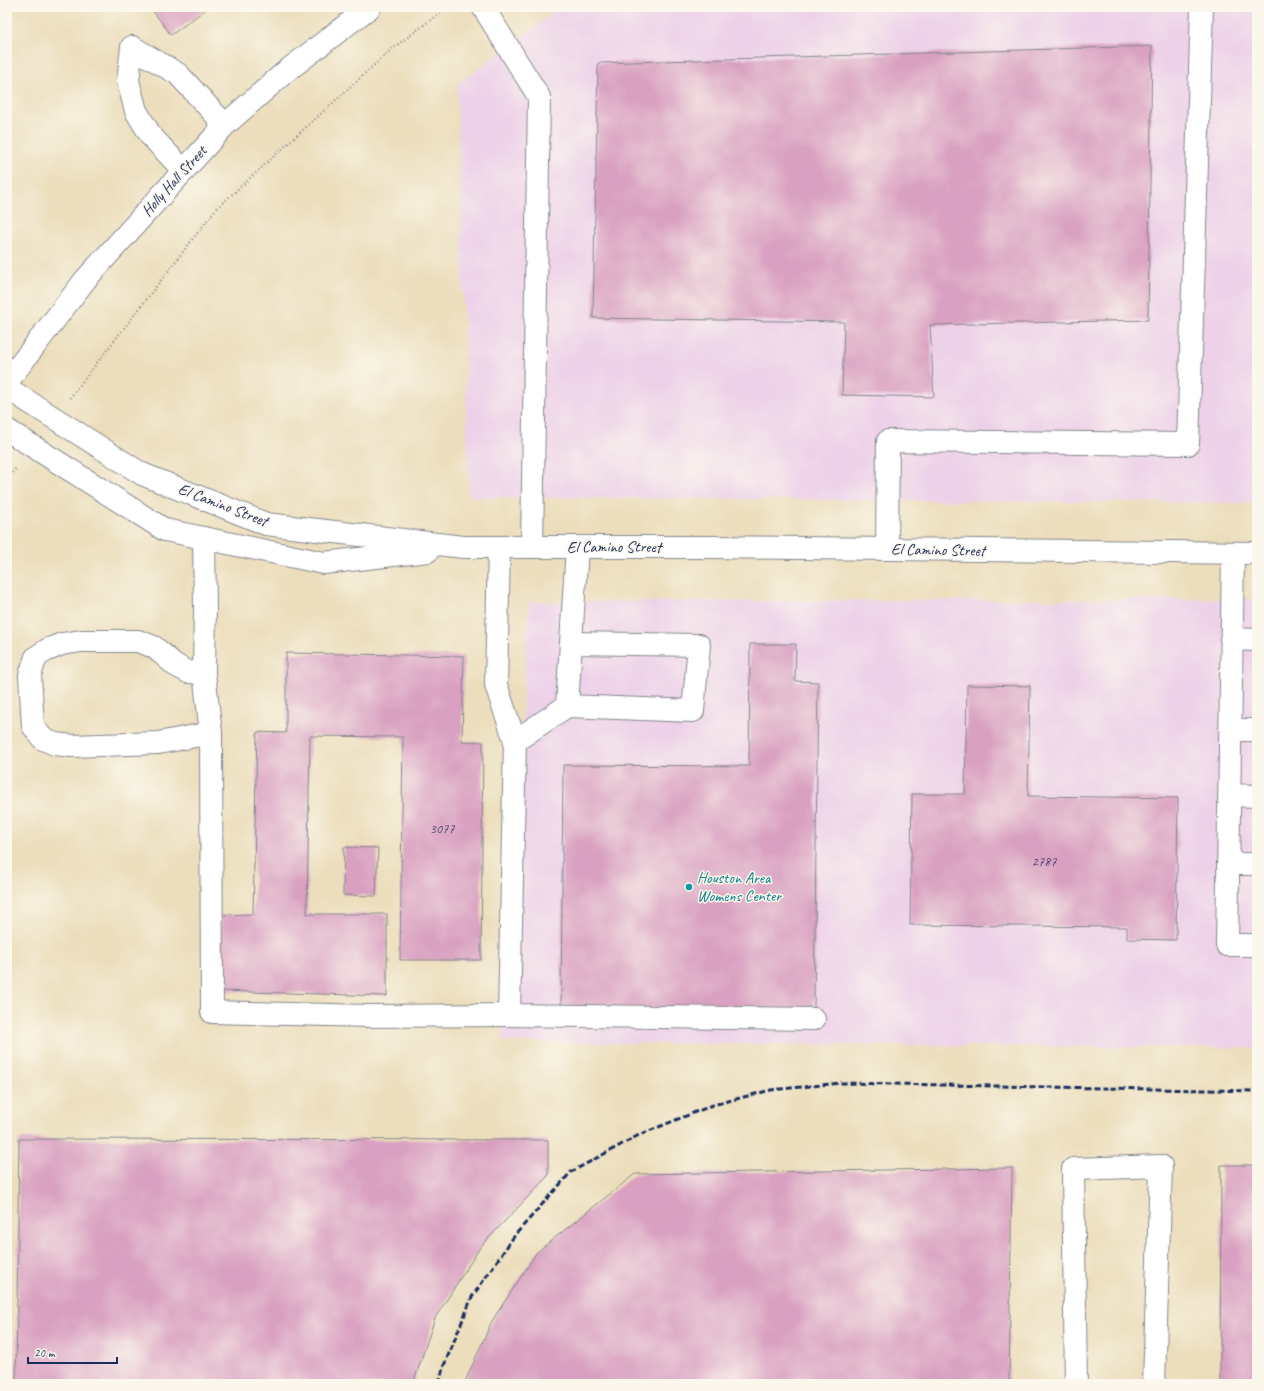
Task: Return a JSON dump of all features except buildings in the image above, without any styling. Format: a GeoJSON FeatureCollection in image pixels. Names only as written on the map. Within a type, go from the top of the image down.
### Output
{"type":"FeatureCollection","features":[{"type":"Feature","properties":{"kind":"street","name":"Holly Hall Street"},"geometry":{"type":"LineString","coordinates":[[7,382],[84,280],[225,126],[284,73],[370,7]]}},
{"type":"Feature","properties":{"kind":"street"},"geometry":{"type":"LineString","coordinates":[[483,7],[539,97],[532,547]]}},
{"type":"Feature","properties":{"kind":"street"},"geometry":{"type":"LineString","coordinates":[[887,549],[888,441],[1188,444],[1202,7]]}},
{"type":"Feature","properties":{"kind":"street"},"geometry":{"type":"LineString","coordinates":[[184,171],[151,136],[136,111],[128,81],[132,47],[178,74],[225,126]]}},
{"type":"Feature","properties":{"kind":"street","name":"El Camino Street"},"geometry":{"type":"LineString","coordinates":[[7,388],[142,474],[266,524],[463,547],[887,549],[1257,553]]}},
{"type":"Feature","properties":{"kind":"street"},"geometry":{"type":"LineString","coordinates":[[7,430],[165,530],[324,563],[463,547]]}},
{"type":"Feature","properties":{"kind":"street"},"geometry":{"type":"LineString","coordinates":[[204,538],[204,673],[211,732],[212,1012],[369,1016],[509,1015],[814,1019]]}},
{"type":"Feature","properties":{"kind":"street"},"geometry":{"type":"LineString","coordinates":[[499,547],[496,685],[515,741],[509,1015]]}},
{"type":"Feature","properties":{"kind":"street"},"geometry":{"type":"LineString","coordinates":[[567,706],[578,547]]}},
{"type":"Feature","properties":{"kind":"street"},"geometry":{"type":"LineString","coordinates":[[1233,553],[1227,945],[1257,945]]}},
{"type":"Feature","properties":{"kind":"street"},"geometry":{"type":"LineString","coordinates":[[1231,639],[1257,640]]}},
{"type":"Feature","properties":{"kind":"street"},"geometry":{"type":"LineString","coordinates":[[204,673],[188,672],[175,665],[154,647],[138,641],[81,641],[62,644],[47,650],[36,657],[30,675],[33,726],[43,739],[55,744],[72,746],[158,743],[211,732]]}},
{"type":"Feature","properties":{"kind":"street"},"geometry":{"type":"LineString","coordinates":[[515,741],[567,706],[693,710],[699,645],[572,643]]}},
{"type":"Feature","properties":{"kind":"street"},"geometry":{"type":"LineString","coordinates":[[1230,730],[1257,730]]}},
{"type":"Feature","properties":{"kind":"street"},"geometry":{"type":"LineString","coordinates":[[1229,795],[1257,796]]}},
{"type":"Feature","properties":{"kind":"street"},"geometry":{"type":"LineString","coordinates":[[1228,864],[1257,864]]}},
{"type":"Feature","properties":{"kind":"street"},"geometry":{"type":"LineString","coordinates":[[1076,1384],[1073,1169],[1161,1166],[1154,1384]]}},
{"type":"Feature","properties":{"kind":"path"},"geometry":{"type":"LineString","coordinates":[[54,418],[216,209],[392,49],[448,7]]}},
{"type":"Feature","properties":{"kind":"path"},"geometry":{"type":"LineString","coordinates":[[7,479],[32,447]]}},
{"type":"Feature","properties":{"kind":"shaded area"},"geometry":{"type":"Polygon","coordinates":[[[561,7],[1257,7],[1257,503],[469,497],[457,85],[561,7]]]}},
{"type":"Feature","properties":{"kind":"shaded area"},"geometry":{"type":"Polygon","coordinates":[[[1257,599],[1257,1048],[502,1042],[529,602],[1257,599]]]}},
{"type":"Feature","properties":{"kind":"railway"},"geometry":{"type":"LineString","coordinates":[[439,1384],[443,1368],[472,1297],[515,1235],[571,1172],[639,1135],[713,1105],[771,1090],[841,1083],[1257,1091]]}},
{"type":"Feature","properties":{"kind":"place","name":"Houston Area Womens Center"},"geometry":{"type":"Point","coordinates":[689,887]}}]}
